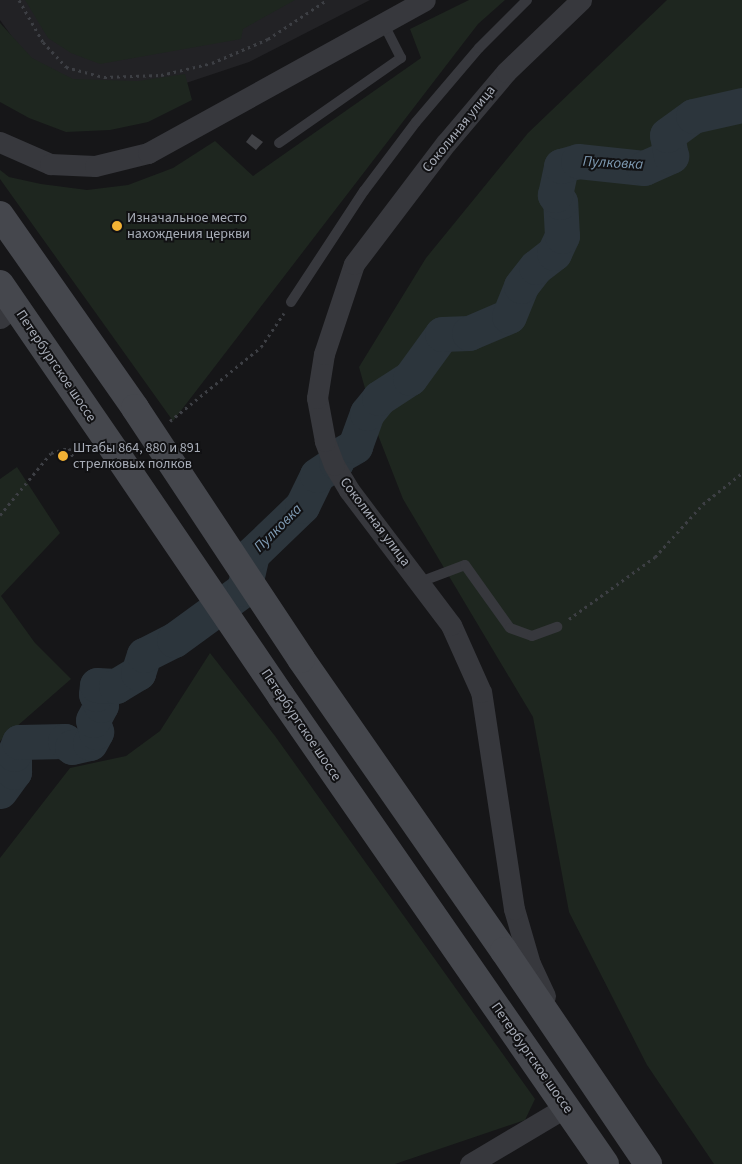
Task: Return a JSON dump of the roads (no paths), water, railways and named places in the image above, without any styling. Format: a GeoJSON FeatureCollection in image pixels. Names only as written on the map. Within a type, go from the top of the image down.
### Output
{"type":"FeatureCollection","features":[{"type":"Feature","properties":{"kind":"main road"},"geometry":{"type":"LineString","coordinates":[[0,215],[135,408],[301,659],[504,950],[573,1056],[648,1164]]}},
{"type":"Feature","properties":{"kind":"main road","name":"Петербургское шоссе"},"geometry":{"type":"LineString","coordinates":[[5,303],[110,460],[281,696],[605,1164]]}},
{"type":"Feature","properties":{"kind":"street"},"geometry":{"type":"LineString","coordinates":[[0,142],[50,164],[95,166],[148,153],[425,0]]}},
{"type":"Feature","properties":{"kind":"street","name":"Соколиная улица"},"geometry":{"type":"LineString","coordinates":[[573,1056],[530,964],[514,909],[481,692],[461,642],[420,582],[348,490],[325,441],[317,398],[324,354],[354,264],[446,143],[506,72],[581,0]]}},
{"type":"Feature","properties":{"kind":"street"},"geometry":{"type":"LineString","coordinates":[[470,1164],[566,1107]]}},
{"type":"Feature","properties":{"kind":"lane"},"geometry":{"type":"LineString","coordinates":[[291,302],[364,190],[416,122],[479,48],[528,0]]}},
{"type":"Feature","properties":{"kind":"lane"},"geometry":{"type":"LineString","coordinates":[[279,144],[401,58],[383,23]]}},
{"type":"Feature","properties":{"kind":"lane"},"geometry":{"type":"LineString","coordinates":[[420,582],[465,566],[510,628],[532,636],[558,627]]}},
{"type":"Feature","properties":{"kind":"waterway","name":"Пулковка"},"geometry":{"type":"LineString","coordinates":[[0,791],[14,772],[14,754],[19,742],[65,741],[72,747],[90,743],[96,732],[93,720],[101,705],[96,694],[97,685],[116,686],[138,673],[144,655],[174,640],[244,589],[252,554],[302,506],[317,475],[336,462],[338,456],[355,446],[367,413],[379,398],[410,378],[442,334],[469,333],[509,316],[521,286],[536,267],[554,253],[562,236],[560,202],[555,195],[561,166],[578,161],[644,168],[671,156],[667,135],[693,116],[742,105]]}},
{"type":"Feature","properties":{"kind":"place","name":"Изначальное место нахождения церкви"},"geometry":{"type":"Point","coordinates":[117,226]}},
{"type":"Feature","properties":{"kind":"place","name":"Штабы 864, 880 и 891 стрелковых полков"},"geometry":{"type":"Point","coordinates":[63,456]}}]}
